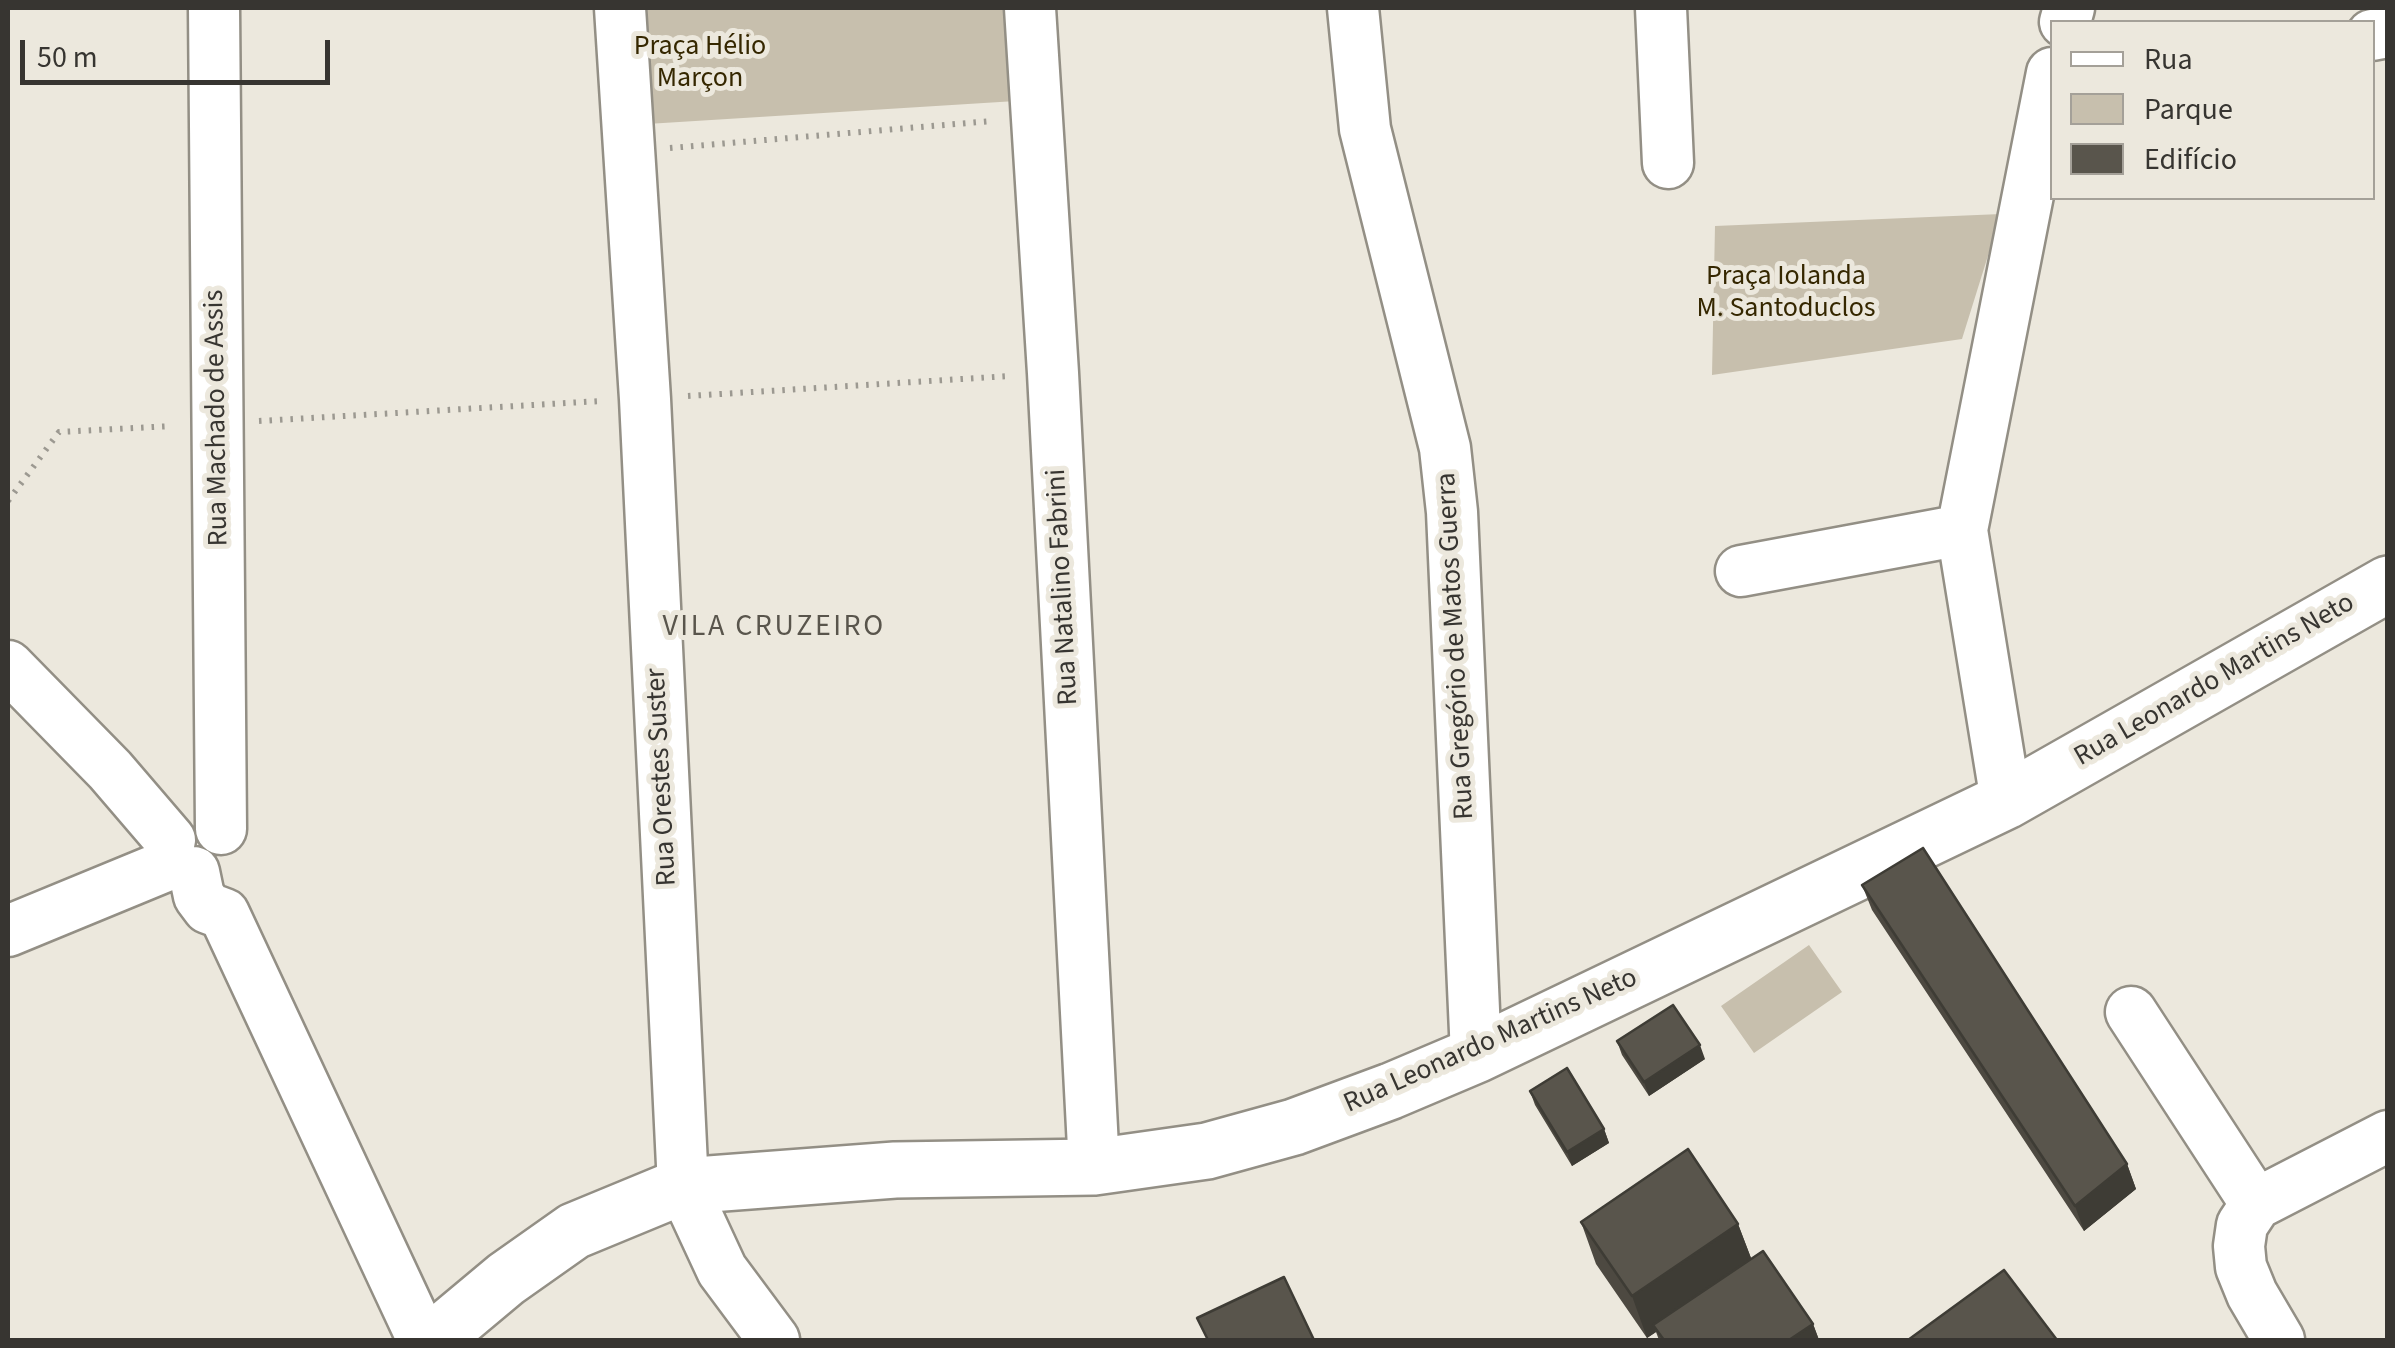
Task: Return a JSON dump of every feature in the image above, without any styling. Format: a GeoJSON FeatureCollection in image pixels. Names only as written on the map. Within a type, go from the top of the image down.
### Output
{"type":"FeatureCollection","features":[{"type":"Feature","properties":{"kind":"street","name":"Rua Machado de Assis"},"geometry":{"type":"LineString","coordinates":[[196,853],[218,423],[214,8]]}},
{"type":"Feature","properties":{"kind":"street","name":"Rua Orestes Suster"},"geometry":{"type":"LineString","coordinates":[[620,8],[645,399],[683,1186],[722,1270],[774,1340]]}},
{"type":"Feature","properties":{"kind":"street","name":"Rua Natalino Fabrini"},"geometry":{"type":"LineString","coordinates":[[1030,8],[1094,1167]]}},
{"type":"Feature","properties":{"kind":"street","name":"Rua Gregório de Matos Guerra"},"geometry":{"type":"LineString","coordinates":[[1353,8],[1365,128],[1441,432],[1449,480],[1476,1055]]}},
{"type":"Feature","properties":{"kind":"street"},"geometry":{"type":"LineString","coordinates":[[1660,8],[1668,163]]}},
{"type":"Feature","properties":{"kind":"street"},"geometry":{"type":"LineString","coordinates":[[2006,801],[1962,530],[2050,84]]}},
{"type":"Feature","properties":{"kind":"street"},"geometry":{"type":"LineString","coordinates":[[1741,571],[1962,530]]}},
{"type":"Feature","properties":{"kind":"street","name":"Rua Leonardo Martins Neto"},"geometry":{"type":"LineString","coordinates":[[432,1340],[574,1230],[683,1186],[895,1170],[1094,1167],[1207,1151],[1294,1127],[1476,1055],[2006,801],[2388,584]]}},
{"type":"Feature","properties":{"kind":"street"},"geometry":{"type":"LineString","coordinates":[[8,666],[196,853],[199,896],[208,908],[224,914],[424,1340]]}},
{"type":"Feature","properties":{"kind":"street"},"geometry":{"type":"LineString","coordinates":[[8,931],[196,853]]}},
{"type":"Feature","properties":{"kind":"street"},"geometry":{"type":"LineString","coordinates":[[2131,1012],[2249,1215]]}},
{"type":"Feature","properties":{"kind":"street"},"geometry":{"type":"LineString","coordinates":[[2279,1340],[2252,1294],[2242,1267],[2239,1246],[2249,1215],[2388,1136]]}},
{"type":"Feature","properties":{"kind":"path"},"geometry":{"type":"LineString","coordinates":[[629,151],[1037,118]]}},
{"type":"Feature","properties":{"kind":"path"},"geometry":{"type":"LineString","coordinates":[[8,500],[59,432],[1053,373]]}},
{"type":"Feature","properties":{"kind":"green space","name":"Praça Hélio Marçon"},"geometry":{"type":"Polygon","coordinates":[[[640,8],[1010,8],[1016,101],[647,124],[640,8]]]}},
{"type":"Feature","properties":{"kind":"green space","name":"Praça Iolanda M. Santoduclos"},"geometry":{"type":"Polygon","coordinates":[[[2001,214],[1962,339],[1712,375],[1715,226],[2001,214]]]}},
{"type":"Feature","properties":{"kind":"green space"},"geometry":{"type":"Polygon","coordinates":[[[1809,945],[1842,992],[1754,1053],[1721,1006],[1809,945]]]}},
{"type":"Feature","properties":{"kind":"building"},"geometry":{"type":"Polygon","coordinates":[[[1923,848],[2127,1164],[2075,1206],[1862,885],[1923,848]]]}},
{"type":"Feature","properties":{"kind":"building"},"geometry":{"type":"Polygon","coordinates":[[[1673,1005],[1700,1045],[1644,1082],[1617,1041],[1673,1005]]]}},
{"type":"Feature","properties":{"kind":"building"},"geometry":{"type":"Polygon","coordinates":[[[1567,1068],[1604,1129],[1567,1152],[1530,1091],[1567,1068]]]}},
{"type":"Feature","properties":{"kind":"building"},"geometry":{"type":"Polygon","coordinates":[[[1688,1149],[1738,1224],[1632,1296],[1581,1222],[1688,1149]]]}},
{"type":"Feature","properties":{"kind":"building"},"geometry":{"type":"Polygon","coordinates":[[[1763,1251],[1813,1324],[1789,1340],[1664,1340],[1653,1325],[1763,1251]]]}},
{"type":"Feature","properties":{"kind":"building"},"geometry":{"type":"Polygon","coordinates":[[[2004,1270],[2057,1340],[1908,1340],[2004,1270]]]}},
{"type":"Feature","properties":{"kind":"building"},"geometry":{"type":"Polygon","coordinates":[[[1284,1277],[1314,1340],[1208,1340],[1197,1318],[1284,1277]]]}},
{"type":"Feature","properties":{"kind":"district","name":"VILA CRUZEIRO"},"geometry":{"type":"Point","coordinates":[774,628]}}]}
